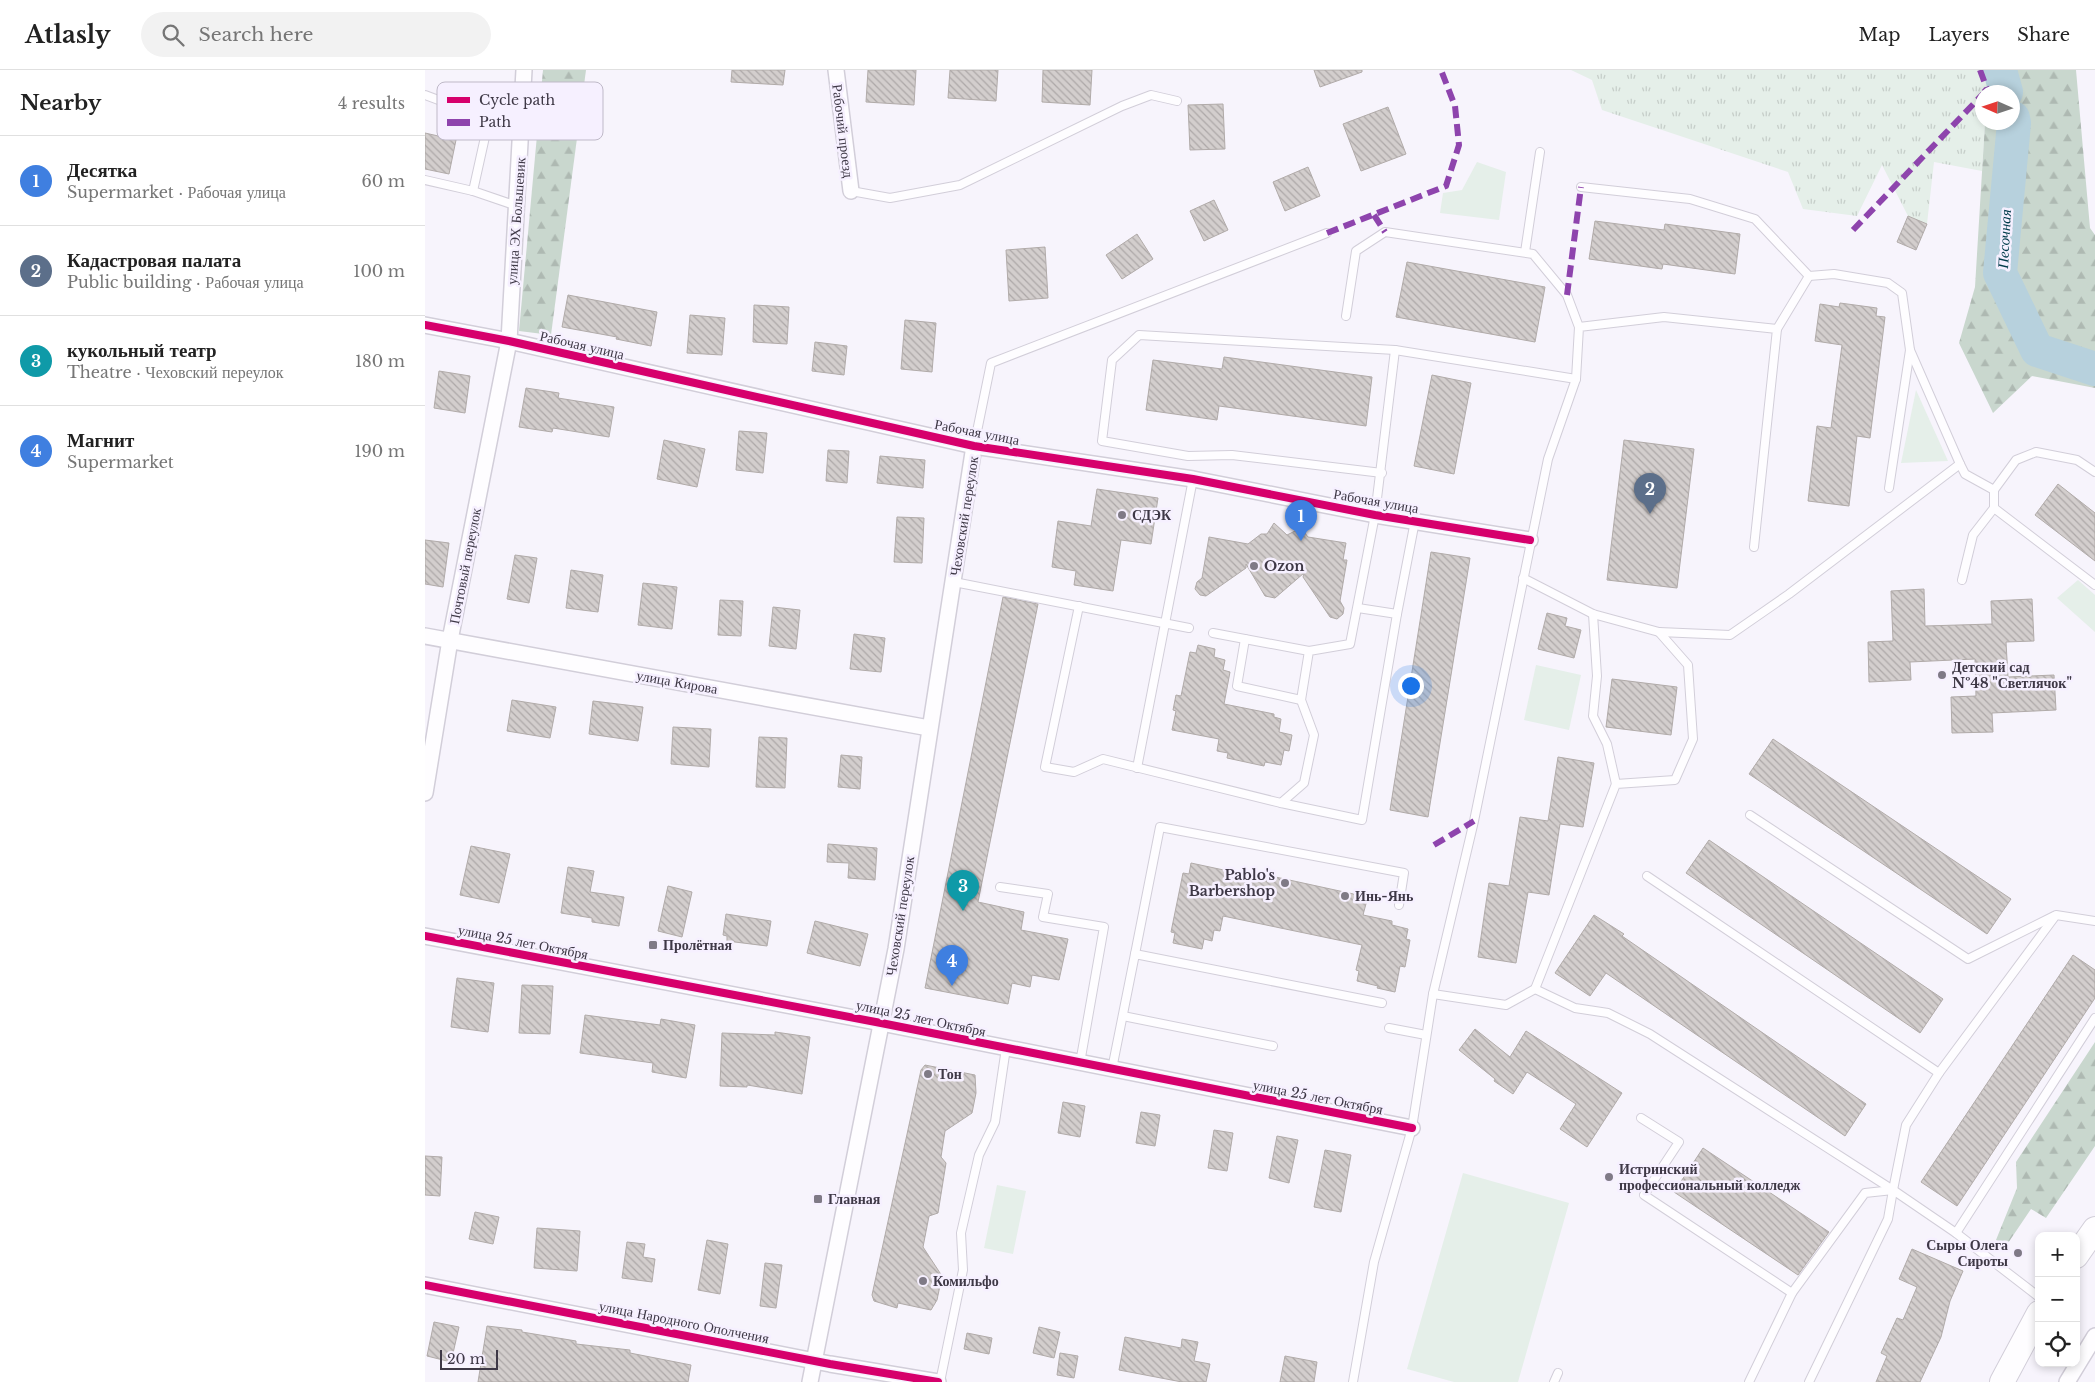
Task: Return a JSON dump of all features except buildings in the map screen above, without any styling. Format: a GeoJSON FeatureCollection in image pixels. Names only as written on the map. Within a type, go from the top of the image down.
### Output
{"type":"FeatureCollection","features":[{"type":"Feature","properties":{"kind":"main road"},"geometry":{"type":"LineString","coordinates":[[2080,1250],[2095,1229]]}},
{"type":"Feature","properties":{"kind":"main road"},"geometry":{"type":"LineString","coordinates":[[2002,1382],[2035,1320]]}},
{"type":"Feature","properties":{"kind":"street","name":"Рабочий проезд"},"geometry":{"type":"LineString","coordinates":[[836,70],[851,191]]}},
{"type":"Feature","properties":{"kind":"street","name":"улица ЭХ Большевик"},"geometry":{"type":"LineString","coordinates":[[509,341],[521,140]]}},
{"type":"Feature","properties":{"kind":"street","name":"Рабочая улица"},"geometry":{"type":"LineString","coordinates":[[425,325],[509,341],[975,446],[1193,479],[1375,515],[1530,540]]}},
{"type":"Feature","properties":{"kind":"street","name":"Почтовый переулок"},"geometry":{"type":"LineString","coordinates":[[425,793],[450,640],[509,341]]}},
{"type":"Feature","properties":{"kind":"street","name":"Чеховский переулок"},"geometry":{"type":"LineString","coordinates":[[810,1382],[896,949],[929,728],[975,446]]}},
{"type":"Feature","properties":{"kind":"street","name":"улица Кирова"},"geometry":{"type":"LineString","coordinates":[[425,636],[929,728]]}},
{"type":"Feature","properties":{"kind":"street","name":"улица 25 лет Октября"},"geometry":{"type":"LineString","coordinates":[[425,936],[881,1022],[1412,1128]]}},
{"type":"Feature","properties":{"kind":"street","name":"улица Народного Ополчения"},"geometry":{"type":"LineString","coordinates":[[425,1285],[814,1361],[939,1382]]}},
{"type":"Feature","properties":{"kind":"street"},"geometry":{"type":"LineString","coordinates":[[2067,1382],[2089,1353],[2095,1336]]}},
{"type":"Feature","properties":{"kind":"lane"},"geometry":{"type":"LineString","coordinates":[[425,95],[437,100]]}},
{"type":"Feature","properties":{"kind":"lane"},"geometry":{"type":"LineString","coordinates":[[851,191],[891,198],[960,185],[1122,106],[1151,95],[1177,101]]}},
{"type":"Feature","properties":{"kind":"lane"},"geometry":{"type":"LineString","coordinates":[[473,191],[484,140]]}},
{"type":"Feature","properties":{"kind":"lane"},"geometry":{"type":"LineString","coordinates":[[1525,252],[1540,152]]}},
{"type":"Feature","properties":{"kind":"lane"},"geometry":{"type":"LineString","coordinates":[[425,180],[473,191],[517,206]]}},
{"type":"Feature","properties":{"kind":"lane"},"geometry":{"type":"LineString","coordinates":[[1581,187],[1690,198],[1755,218],[1809,276]]}},
{"type":"Feature","properties":{"kind":"lane"},"geometry":{"type":"LineString","coordinates":[[1346,316],[1355,251],[1385,232],[1533,254],[1567,295],[1579,327],[1576,379],[1548,459],[1474,821],[1433,994],[1412,1128],[1373,1262],[1353,1382]]}},
{"type":"Feature","properties":{"kind":"lane"},"geometry":{"type":"LineString","coordinates":[[975,446],[991,363],[1327,233]]}},
{"type":"Feature","properties":{"kind":"lane"},"geometry":{"type":"LineString","coordinates":[[1809,276],[1834,274],[1888,283],[1902,293],[1910,350],[1960,464],[1965,474],[1994,490]]}},
{"type":"Feature","properties":{"kind":"lane"},"geometry":{"type":"LineString","coordinates":[[1755,547],[1777,329],[1809,276]]}},
{"type":"Feature","properties":{"kind":"lane"},"geometry":{"type":"LineString","coordinates":[[1579,327],[1664,317],[1777,329]]}},
{"type":"Feature","properties":{"kind":"lane"},"geometry":{"type":"LineString","coordinates":[[1382,473],[1232,454],[1188,456],[1102,441],[1112,360],[1139,335],[1395,350],[1576,379]]}},
{"type":"Feature","properties":{"kind":"lane"},"geometry":{"type":"LineString","coordinates":[[1213,632],[1309,651],[1350,644],[1382,473],[1395,350]]}},
{"type":"Feature","properties":{"kind":"lane"},"geometry":{"type":"LineString","coordinates":[[1889,488],[1910,350]]}},
{"type":"Feature","properties":{"kind":"lane"},"geometry":{"type":"LineString","coordinates":[[1962,580],[1973,534],[1994,508],[1994,490],[2016,460],[2036,452],[2077,460],[2095,472]]}},
{"type":"Feature","properties":{"kind":"lane"},"geometry":{"type":"LineString","coordinates":[[1523,578],[1593,614],[1659,632],[1730,635],[1789,594],[1960,464]]}},
{"type":"Feature","properties":{"kind":"lane"},"geometry":{"type":"LineString","coordinates":[[1137,768],[1193,479]]}},
{"type":"Feature","properties":{"kind":"lane"},"geometry":{"type":"LineString","coordinates":[[1994,508],[2095,586]]}},
{"type":"Feature","properties":{"kind":"lane"},"geometry":{"type":"LineString","coordinates":[[1079,606],[1045,767],[1074,772],[1103,759],[1363,820],[1397,614],[1415,521]]}},
{"type":"Feature","properties":{"kind":"lane"},"geometry":{"type":"LineString","coordinates":[[954,582],[1189,628]]}},
{"type":"Feature","properties":{"kind":"lane"},"geometry":{"type":"LineString","coordinates":[[1358,608],[1397,614]]}},
{"type":"Feature","properties":{"kind":"lane"},"geometry":{"type":"LineString","coordinates":[[1433,994],[1506,1005],[1535,989],[1615,784],[1607,744],[1593,716],[1597,676],[1593,614]]}},
{"type":"Feature","properties":{"kind":"lane"},"geometry":{"type":"LineString","coordinates":[[1615,784],[1675,780],[1693,739],[1688,665],[1659,632]]}},
{"type":"Feature","properties":{"kind":"lane"},"geometry":{"type":"LineString","coordinates":[[1245,638],[1237,686],[1301,700]]}},
{"type":"Feature","properties":{"kind":"lane"},"geometry":{"type":"LineString","coordinates":[[1281,802],[1305,782],[1314,735],[1301,700],[1309,651]]}},
{"type":"Feature","properties":{"kind":"lane"},"geometry":{"type":"LineString","coordinates":[[1750,815],[1968,959],[2056,915],[2095,921]]}},
{"type":"Feature","properties":{"kind":"lane"},"geometry":{"type":"LineString","coordinates":[[1113,1069],[1160,827],[1404,873],[1399,905]]}},
{"type":"Feature","properties":{"kind":"lane"},"geometry":{"type":"LineString","coordinates":[[1647,876],[1939,1073]]}},
{"type":"Feature","properties":{"kind":"lane"},"geometry":{"type":"LineString","coordinates":[[1000,887],[1048,894],[1043,916],[1104,927],[1081,1063]]}},
{"type":"Feature","properties":{"kind":"lane"},"geometry":{"type":"LineString","coordinates":[[1809,1382],[1888,1219],[1906,1125],[1939,1073],[2056,915]]}},
{"type":"Feature","properties":{"kind":"lane"},"geometry":{"type":"LineString","coordinates":[[1135,954],[1382,1003]]}},
{"type":"Feature","properties":{"kind":"lane"},"geometry":{"type":"LineString","coordinates":[[1535,989],[1575,1008],[1608,1013],[1650,1034],[1893,1190],[1956,1233],[2035,1294]]}},
{"type":"Feature","properties":{"kind":"lane"},"geometry":{"type":"LineString","coordinates":[[1123,1016],[1273,1046]]}},
{"type":"Feature","properties":{"kind":"lane"},"geometry":{"type":"LineString","coordinates":[[1956,1233],[2095,1018]]}},
{"type":"Feature","properties":{"kind":"lane"},"geometry":{"type":"LineString","coordinates":[[1389,1028],[1426,1034]]}},
{"type":"Feature","properties":{"kind":"lane"},"geometry":{"type":"LineString","coordinates":[[939,1382],[963,1270],[961,1233],[979,1155],[995,1122],[1006,1048]]}},
{"type":"Feature","properties":{"kind":"lane"},"geometry":{"type":"LineString","coordinates":[[1641,1118],[1679,1142],[1644,1195],[1792,1293]]}},
{"type":"Feature","properties":{"kind":"lane"},"geometry":{"type":"LineString","coordinates":[[1749,1382],[1792,1293],[1865,1193],[1893,1190]]}},
{"type":"Feature","properties":{"kind":"lane"},"geometry":{"type":"LineString","coordinates":[[1554,1382],[1558,1373]]}},
{"type":"Feature","properties":{"kind":"green space"},"geometry":{"type":"Polygon","coordinates":[[[543,70],[586,70],[584,82],[542,82],[543,70]]]}},
{"type":"Feature","properties":{"kind":"green space"},"geometry":{"type":"Polygon","coordinates":[[[1571,70],[1988,70],[1987,85],[1975,85],[1975,130],[1985,130],[1982,171],[1934,162],[1927,224],[1908,216],[1882,165],[1857,216],[1803,209],[1788,172],[1602,110],[1592,80],[1571,70]]]}},
{"type":"Feature","properties":{"kind":"green space"},"geometry":{"type":"Polygon","coordinates":[[[1988,70],[2076,70],[2090,228],[2095,235],[2095,388],[2032,376],[1993,413],[1959,343],[1975,287],[1985,130],[2020,130],[2020,85],[1987,85],[1988,70]]]}},
{"type":"Feature","properties":{"kind":"green space"},"geometry":{"type":"Polygon","coordinates":[[[537,140],[577,140],[551,335],[519,331],[537,140]]]}},
{"type":"Feature","properties":{"kind":"green space"},"geometry":{"type":"Polygon","coordinates":[[[1477,162],[1506,172],[1499,220],[1440,213],[1443,193],[1462,190],[1477,162]]]}},
{"type":"Feature","properties":{"kind":"green space"},"geometry":{"type":"Polygon","coordinates":[[[1916,390],[1948,461],[1901,463],[1916,390]]]}},
{"type":"Feature","properties":{"kind":"green space"},"geometry":{"type":"Polygon","coordinates":[[[2078,580],[2095,595],[2095,632],[2057,598],[2078,580]]]}},
{"type":"Feature","properties":{"kind":"green space"},"geometry":{"type":"Polygon","coordinates":[[[1536,665],[1581,675],[1569,730],[1524,720],[1536,665]]]}},
{"type":"Feature","properties":{"kind":"green space"},"geometry":{"type":"Polygon","coordinates":[[[2095,1042],[2095,1146],[2046,1218],[2031,1209],[2006,1246],[1996,1240],[2017,1188],[2016,1162],[2095,1042]]]}},
{"type":"Feature","properties":{"kind":"green space"},"geometry":{"type":"Polygon","coordinates":[[[1463,1173],[1569,1203],[1518,1382],[1454,1382],[1407,1369],[1463,1173]]]}},
{"type":"Feature","properties":{"kind":"green space"},"geometry":{"type":"Polygon","coordinates":[[[997,1185],[1026,1191],[1013,1254],[984,1248],[997,1185]]]}},
{"type":"Feature","properties":{"kind":"waterway","name":"Песочная"},"geometry":{"type":"LineString","coordinates":[[2000,70],[2004,85]]}},
{"type":"Feature","properties":{"kind":"waterway","name":"Песочная"},"geometry":{"type":"LineString","coordinates":[[2013,130],[2000,273],[2037,350],[2095,369]]}},
{"type":"Feature","properties":{"kind":"marked path"},"geometry":{"type":"LineString","coordinates":[[1327,233],[1446,186],[1459,145],[1455,106],[1441,70]]}},
{"type":"Feature","properties":{"kind":"marked path"},"geometry":{"type":"LineString","coordinates":[[1980,70],[1986,85]]}},
{"type":"Feature","properties":{"kind":"marked path"},"geometry":{"type":"LineString","coordinates":[[1853,230],[1975,102]]}},
{"type":"Feature","properties":{"kind":"marked path"},"geometry":{"type":"LineString","coordinates":[[1567,295],[1581,187]]}},
{"type":"Feature","properties":{"kind":"marked path"},"geometry":{"type":"LineString","coordinates":[[1374,215],[1385,232]]}},
{"type":"Feature","properties":{"kind":"marked path"},"geometry":{"type":"LineString","coordinates":[[1434,845],[1474,821]]}},
{"type":"Feature","properties":{"kind":"cycle path"},"geometry":{"type":"LineString","coordinates":[[425,325],[509,341],[974,446],[1193,479],[1375,515],[1530,540]]}},
{"type":"Feature","properties":{"kind":"cycle path"},"geometry":{"type":"LineString","coordinates":[[425,936],[881,1023],[1412,1128]]}},
{"type":"Feature","properties":{"kind":"cycle path"},"geometry":{"type":"LineString","coordinates":[[425,1285],[830,1364],[938,1382]]}},
{"type":"Feature","properties":{"kind":"place","name":"Кадастровая палата"},"geometry":{"type":"Point","coordinates":[1650,514]}},
{"type":"Feature","properties":{"kind":"place","name":"СДЭК"},"geometry":{"type":"Point","coordinates":[1122,515]}},
{"type":"Feature","properties":{"kind":"place","name":"Десятка"},"geometry":{"type":"Point","coordinates":[1301,541]}},
{"type":"Feature","properties":{"kind":"place","name":"Ozon"},"geometry":{"type":"Point","coordinates":[1254,566]}},
{"type":"Feature","properties":{"kind":"place","name":"Детский сад №48 \"Светлячок\""},"geometry":{"type":"Point","coordinates":[1942,675]}},
{"type":"Feature","properties":{"kind":"place","name":"Pablo's Barbershop"},"geometry":{"type":"Point","coordinates":[1285,883]}},
{"type":"Feature","properties":{"kind":"place","name":"Инь-Янь"},"geometry":{"type":"Point","coordinates":[1345,896]}},
{"type":"Feature","properties":{"kind":"place","name":"кукольный театр"},"geometry":{"type":"Point","coordinates":[963,911]}},
{"type":"Feature","properties":{"kind":"place","name":"Пролётная"},"geometry":{"type":"Point","coordinates":[653,945]}},
{"type":"Feature","properties":{"kind":"place","name":"Магнит"},"geometry":{"type":"Point","coordinates":[952,986]}},
{"type":"Feature","properties":{"kind":"place","name":"Тон"},"geometry":{"type":"Point","coordinates":[928,1074]}},
{"type":"Feature","properties":{"kind":"place","name":"Истринский профессиональный колледж"},"geometry":{"type":"Point","coordinates":[1609,1177]}},
{"type":"Feature","properties":{"kind":"place","name":"Главная"},"geometry":{"type":"Point","coordinates":[818,1199]}},
{"type":"Feature","properties":{"kind":"place","name":"Сыры Олега Сироты"},"geometry":{"type":"Point","coordinates":[2018,1253]}},
{"type":"Feature","properties":{"kind":"place","name":"Комильфо"},"geometry":{"type":"Point","coordinates":[923,1281]}}]}
